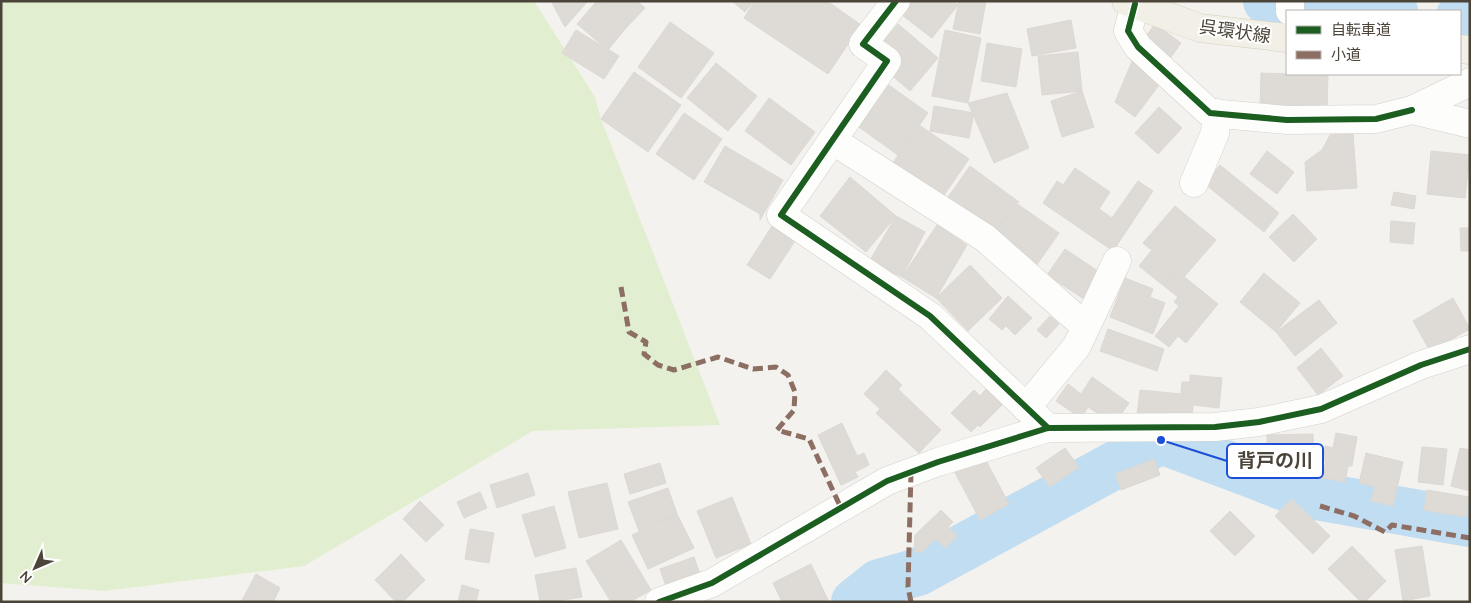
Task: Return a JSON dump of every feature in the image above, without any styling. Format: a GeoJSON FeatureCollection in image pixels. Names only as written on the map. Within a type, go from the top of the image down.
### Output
{"type":"FeatureCollection","features":[{"type":"Feature","properties":{"kind":"main road","name":"呉環状線"},"geometry":{"type":"LineString","coordinates":[[1130,3],[1200,28],[1286,38]]}},
{"type":"Feature","properties":{"kind":"street"},"geometry":{"type":"LineString","coordinates":[[896,1],[863,44],[887,61],[781,215],[930,316],[1048,428]]}},
{"type":"Feature","properties":{"kind":"street"},"geometry":{"type":"LineString","coordinates":[[1130,3],[1128,31],[1138,47],[1210,113],[1287,120],[1376,119],[1412,110],[1470,82]]}},
{"type":"Feature","properties":{"kind":"street"},"geometry":{"type":"LineString","coordinates":[[1412,110],[1470,124]]}},
{"type":"Feature","properties":{"kind":"street"},"geometry":{"type":"LineString","coordinates":[[1194,183],[1214,134],[1217,113]]}},
{"type":"Feature","properties":{"kind":"street"},"geometry":{"type":"LineString","coordinates":[[832,140],[985,238],[1086,327]]}},
{"type":"Feature","properties":{"kind":"street"},"geometry":{"type":"LineString","coordinates":[[1026,408],[1077,346],[1117,261]]}},
{"type":"Feature","properties":{"kind":"street"},"geometry":{"type":"LineString","coordinates":[[659,602],[712,583],[887,481],[938,462],[1048,428],[1215,427],[1259,422],[1321,409],[1421,365],[1470,349]]}},
{"type":"Feature","properties":{"kind":"green space"},"geometry":{"type":"Polygon","coordinates":[[[1,1],[534,1],[595,97],[601,119],[720,425],[533,431],[304,566],[104,591],[1,583],[1,1]]]}},
{"type":"Feature","properties":{"kind":"building"},"geometry":{"type":"Polygon","coordinates":[[[551,1],[588,1],[565,27],[551,1]]]}},
{"type":"Feature","properties":{"kind":"building"},"geometry":{"type":"Polygon","coordinates":[[[596,1],[637,1],[645,8],[626,28],[596,1]]]}},
{"type":"Feature","properties":{"kind":"building"},"geometry":{"type":"Polygon","coordinates":[[[732,1],[754,1],[745,12],[732,1]]]}},
{"type":"Feature","properties":{"kind":"building"},"geometry":{"type":"Polygon","coordinates":[[[755,1],[827,1],[861,25],[828,74],[744,18],[755,1]]]}},
{"type":"Feature","properties":{"kind":"building"},"geometry":{"type":"Polygon","coordinates":[[[912,1],[954,1],[958,5],[932,38],[902,15],[912,1]]]}},
{"type":"Feature","properties":{"kind":"building"},"geometry":{"type":"Polygon","coordinates":[[[959,1],[986,1],[980,34],[953,29],[959,1]]]}},
{"type":"Feature","properties":{"kind":"building"},"geometry":{"type":"Polygon","coordinates":[[[596,2],[626,28],[608,50],[577,24],[596,2]]]}},
{"type":"Feature","properties":{"kind":"building"},"geometry":{"type":"Polygon","coordinates":[[[1071,20],[1076,48],[1032,56],[1027,29],[1071,20]]]}},
{"type":"Feature","properties":{"kind":"building"},"geometry":{"type":"Polygon","coordinates":[[[670,22],[714,53],[681,98],[638,67],[670,22]]]}},
{"type":"Feature","properties":{"kind":"building"},"geometry":{"type":"Polygon","coordinates":[[[898,24],[938,58],[910,91],[870,57],[898,24]]]}},
{"type":"Feature","properties":{"kind":"building"},"geometry":{"type":"Polygon","coordinates":[[[1155,24],[1181,43],[1164,67],[1138,47],[1155,24]]]}},
{"type":"Feature","properties":{"kind":"building"},"geometry":{"type":"Polygon","coordinates":[[[576,30],[619,56],[604,79],[562,53],[576,30]]]}},
{"type":"Feature","properties":{"kind":"building"},"geometry":{"type":"Polygon","coordinates":[[[945,30],[981,38],[968,103],[932,96],[945,30]]]}},
{"type":"Feature","properties":{"kind":"building"},"geometry":{"type":"Polygon","coordinates":[[[987,43],[1022,49],[1016,87],[981,81],[987,43]]]}},
{"type":"Feature","properties":{"kind":"building"},"geometry":{"type":"Polygon","coordinates":[[[1078,52],[1082,91],[1042,95],[1038,56],[1078,52]]]}},
{"type":"Feature","properties":{"kind":"building"},"geometry":{"type":"Polygon","coordinates":[[[1133,59],[1162,81],[1135,117],[1115,102],[1133,59]]]}},
{"type":"Feature","properties":{"kind":"building"},"geometry":{"type":"Polygon","coordinates":[[[716,63],[757,96],[728,131],[687,98],[716,63]]]}},
{"type":"Feature","properties":{"kind":"building"},"geometry":{"type":"Polygon","coordinates":[[[634,72],[681,105],[648,152],[601,119],[634,72]]]}},
{"type":"Feature","properties":{"kind":"building"},"geometry":{"type":"Polygon","coordinates":[[[1261,73],[1328,75],[1327,109],[1260,108],[1261,73]]]}},
{"type":"Feature","properties":{"kind":"building"},"geometry":{"type":"Polygon","coordinates":[[[886,83],[928,113],[898,155],[856,125],[886,83]]]}},
{"type":"Feature","properties":{"kind":"building"},"geometry":{"type":"Polygon","coordinates":[[[1082,91],[1094,127],[1062,137],[1051,101],[1082,91]]]}},
{"type":"Feature","properties":{"kind":"building"},"geometry":{"type":"Polygon","coordinates":[[[1007,93],[1029,148],[994,163],[968,103],[1007,93]]]}},
{"type":"Feature","properties":{"kind":"building"},"geometry":{"type":"Polygon","coordinates":[[[769,98],[815,132],[791,165],[745,131],[769,98]]]}},
{"type":"Feature","properties":{"kind":"building"},"geometry":{"type":"Polygon","coordinates":[[[934,106],[974,113],[969,138],[930,131],[934,106]]]}},
{"type":"Feature","properties":{"kind":"building"},"geometry":{"type":"Polygon","coordinates":[[[1159,107],[1182,128],[1158,154],[1135,133],[1159,107]]]}},
{"type":"Feature","properties":{"kind":"building"},"geometry":{"type":"Polygon","coordinates":[[[684,113],[722,139],[694,180],[656,154],[684,113]]]}},
{"type":"Feature","properties":{"kind":"building"},"geometry":{"type":"Polygon","coordinates":[[[919,125],[969,159],[942,198],[892,164],[919,125]]]}},
{"type":"Feature","properties":{"kind":"building"},"geometry":{"type":"Polygon","coordinates":[[[1353,133],[1357,188],[1307,191],[1305,162],[1322,150],[1330,135],[1353,133]]]}},
{"type":"Feature","properties":{"kind":"building"},"geometry":{"type":"Polygon","coordinates":[[[725,146],[783,180],[760,220],[760,214],[704,182],[725,146]]]}},
{"type":"Feature","properties":{"kind":"building"},"geometry":{"type":"Polygon","coordinates":[[[1267,151],[1294,172],[1277,194],[1250,174],[1267,151]]]}},
{"type":"Feature","properties":{"kind":"building"},"geometry":{"type":"Polygon","coordinates":[[[1431,151],[1470,155],[1465,198],[1427,194],[1431,151]]]}},
{"type":"Feature","properties":{"kind":"building"},"geometry":{"type":"Polygon","coordinates":[[[1220,165],[1279,213],[1264,232],[1205,184],[1220,165]]]}},
{"type":"Feature","properties":{"kind":"building"},"geometry":{"type":"Polygon","coordinates":[[[970,166],[1019,202],[1016,203],[993,236],[946,200],[970,166]]]}},
{"type":"Feature","properties":{"kind":"building"},"geometry":{"type":"Polygon","coordinates":[[[1075,168],[1110,192],[1099,209],[1112,218],[1138,181],[1153,191],[1113,251],[1043,203],[1057,181],[1063,185],[1075,168]]]}},
{"type":"Feature","properties":{"kind":"building"},"geometry":{"type":"Polygon","coordinates":[[[850,177],[896,216],[866,252],[820,216],[850,177]]]}},
{"type":"Feature","properties":{"kind":"building"},"geometry":{"type":"Polygon","coordinates":[[[1394,192],[1416,196],[1414,209],[1391,205],[1394,192]]]}},
{"type":"Feature","properties":{"kind":"building"},"geometry":{"type":"Polygon","coordinates":[[[1016,203],[1059,233],[1036,266],[993,236],[1016,203]]]}},
{"type":"Feature","properties":{"kind":"building"},"geometry":{"type":"Polygon","coordinates":[[[1175,206],[1216,240],[1184,277],[1143,243],[1175,206]]]}},
{"type":"Feature","properties":{"kind":"building"},"geometry":{"type":"Polygon","coordinates":[[[1293,214],[1317,239],[1294,262],[1269,237],[1293,214]]]}},
{"type":"Feature","properties":{"kind":"building"},"geometry":{"type":"Polygon","coordinates":[[[896,216],[925,232],[902,277],[869,262],[896,216]]]}},
{"type":"Feature","properties":{"kind":"building"},"geometry":{"type":"Polygon","coordinates":[[[1391,221],[1415,223],[1413,244],[1390,242],[1391,221]]]}},
{"type":"Feature","properties":{"kind":"building"},"geometry":{"type":"Polygon","coordinates":[[[937,225],[967,245],[936,298],[902,277],[937,225]]]}},
{"type":"Feature","properties":{"kind":"building"},"geometry":{"type":"Polygon","coordinates":[[[772,226],[795,241],[770,279],[747,265],[772,226]]]}},
{"type":"Feature","properties":{"kind":"building"},"geometry":{"type":"Polygon","coordinates":[[[1460,228],[1470,228],[1470,251],[1461,251],[1460,228]]]}},
{"type":"Feature","properties":{"kind":"building"},"geometry":{"type":"Polygon","coordinates":[[[1065,249],[1101,273],[1084,299],[1047,275],[1065,249]]]}},
{"type":"Feature","properties":{"kind":"building"},"geometry":{"type":"Polygon","coordinates":[[[1151,251],[1177,271],[1164,286],[1139,266],[1151,251]]]}},
{"type":"Feature","properties":{"kind":"building"},"geometry":{"type":"Polygon","coordinates":[[[970,265],[1002,298],[968,331],[936,298],[970,265]]]}},
{"type":"Feature","properties":{"kind":"building"},"geometry":{"type":"Polygon","coordinates":[[[1177,271],[1218,304],[1186,343],[1178,336],[1169,347],[1155,336],[1179,306],[1174,302],[1178,297],[1164,286],[1177,271]]]}},
{"type":"Feature","properties":{"kind":"building"},"geometry":{"type":"Polygon","coordinates":[[[1264,273],[1300,303],[1276,332],[1240,302],[1264,273]]]}},
{"type":"Feature","properties":{"kind":"building"},"geometry":{"type":"Polygon","coordinates":[[[1125,278],[1153,289],[1150,297],[1165,303],[1153,334],[1110,317],[1125,278]]]}},
{"type":"Feature","properties":{"kind":"building"},"geometry":{"type":"Polygon","coordinates":[[[1008,296],[1032,318],[1015,335],[1006,326],[1002,330],[989,319],[1008,296]]]}},
{"type":"Feature","properties":{"kind":"building"},"geometry":{"type":"Polygon","coordinates":[[[1453,298],[1470,329],[1430,351],[1413,321],[1453,298]]]}},
{"type":"Feature","properties":{"kind":"building"},"geometry":{"type":"Polygon","coordinates":[[[1319,300],[1337,323],[1295,356],[1276,332],[1319,300]]]}},
{"type":"Feature","properties":{"kind":"building"},"geometry":{"type":"Polygon","coordinates":[[[1050,316],[1059,324],[1046,338],[1037,330],[1050,316]]]}},
{"type":"Feature","properties":{"kind":"building"},"geometry":{"type":"Polygon","coordinates":[[[1108,329],[1164,349],[1157,371],[1100,351],[1108,329]]]}},
{"type":"Feature","properties":{"kind":"building"},"geometry":{"type":"Polygon","coordinates":[[[1321,348],[1343,376],[1318,395],[1297,368],[1321,348]]]}},
{"type":"Feature","properties":{"kind":"building"},"geometry":{"type":"Polygon","coordinates":[[[886,370],[902,385],[898,389],[941,430],[919,453],[876,413],[880,409],[864,394],[886,370]]]}},
{"type":"Feature","properties":{"kind":"building"},"geometry":{"type":"Polygon","coordinates":[[[1190,375],[1222,378],[1219,408],[1193,405],[1192,420],[1137,415],[1140,390],[1181,394],[1182,382],[1190,382],[1190,375]]]}},
{"type":"Feature","properties":{"kind":"building"},"geometry":{"type":"Polygon","coordinates":[[[1092,377],[1129,403],[1114,424],[1088,407],[1081,418],[1056,401],[1068,384],[1081,394],[1092,377]]]}},
{"type":"Feature","properties":{"kind":"building"},"geometry":{"type":"Polygon","coordinates":[[[986,389],[1002,405],[980,427],[978,425],[971,432],[951,413],[974,390],[980,396],[986,389]]]}},
{"type":"Feature","properties":{"kind":"building"},"geometry":{"type":"Polygon","coordinates":[[[842,423],[857,456],[864,453],[869,465],[855,472],[858,477],[841,485],[818,435],[842,423]]]}},
{"type":"Feature","properties":{"kind":"building"},"geometry":{"type":"Polygon","coordinates":[[[1336,433],[1357,437],[1352,466],[1348,466],[1345,482],[1322,478],[1326,461],[1322,460],[1325,446],[1333,448],[1336,433]]]}},
{"type":"Feature","properties":{"kind":"building"},"geometry":{"type":"Polygon","coordinates":[[[1313,434],[1314,457],[1303,458],[1303,462],[1264,464],[1263,447],[1267,448],[1267,435],[1313,434]]]}},
{"type":"Feature","properties":{"kind":"building"},"geometry":{"type":"Polygon","coordinates":[[[1422,447],[1447,449],[1443,485],[1418,482],[1422,447]]]}},
{"type":"Feature","properties":{"kind":"building"},"geometry":{"type":"Polygon","coordinates":[[[1065,448],[1079,467],[1050,487],[1036,468],[1065,448]]]}},
{"type":"Feature","properties":{"kind":"building"},"geometry":{"type":"Polygon","coordinates":[[[1460,448],[1470,450],[1470,491],[1451,486],[1460,448]]]}},
{"type":"Feature","properties":{"kind":"building"},"geometry":{"type":"Polygon","coordinates":[[[981,451],[1009,504],[980,520],[952,467],[981,451]]]}},
{"type":"Feature","properties":{"kind":"building"},"geometry":{"type":"Polygon","coordinates":[[[1366,453],[1403,462],[1393,506],[1371,501],[1375,487],[1359,483],[1366,453]]]}},
{"type":"Feature","properties":{"kind":"building"},"geometry":{"type":"Polygon","coordinates":[[[1154,459],[1160,475],[1121,490],[1115,474],[1154,459]]]}},
{"type":"Feature","properties":{"kind":"building"},"geometry":{"type":"Polygon","coordinates":[[[660,463],[666,483],[630,494],[624,474],[660,463]]]}},
{"type":"Feature","properties":{"kind":"building"},"geometry":{"type":"Polygon","coordinates":[[[528,473],[535,495],[497,508],[490,485],[528,473]]]}},
{"type":"Feature","properties":{"kind":"building"},"geometry":{"type":"Polygon","coordinates":[[[607,483],[618,529],[579,538],[568,492],[607,483]]]}},
{"type":"Feature","properties":{"kind":"building"},"geometry":{"type":"Polygon","coordinates":[[[668,488],[677,514],[639,531],[628,502],[668,488]]]}},
{"type":"Feature","properties":{"kind":"building"},"geometry":{"type":"Polygon","coordinates":[[[1427,490],[1469,497],[1466,517],[1424,510],[1427,490]]]}},
{"type":"Feature","properties":{"kind":"building"},"geometry":{"type":"Polygon","coordinates":[[[480,492],[487,508],[464,518],[457,502],[480,492]]]}},
{"type":"Feature","properties":{"kind":"building"},"geometry":{"type":"Polygon","coordinates":[[[732,497],[751,544],[716,558],[697,511],[732,497]]]}},
{"type":"Feature","properties":{"kind":"building"},"geometry":{"type":"Polygon","coordinates":[[[1292,499],[1330,536],[1313,554],[1275,516],[1292,499]]]}},
{"type":"Feature","properties":{"kind":"building"},"geometry":{"type":"Polygon","coordinates":[[[420,501],[444,525],[426,542],[403,519],[420,501]]]}},
{"type":"Feature","properties":{"kind":"building"},"geometry":{"type":"Polygon","coordinates":[[[554,506],[566,548],[535,557],[522,515],[554,506]]]}},
{"type":"Feature","properties":{"kind":"building"},"geometry":{"type":"Polygon","coordinates":[[[941,510],[953,522],[948,527],[957,536],[945,548],[936,539],[922,552],[914,552],[915,535],[941,510]]]}},
{"type":"Feature","properties":{"kind":"building"},"geometry":{"type":"Polygon","coordinates":[[[1230,511],[1255,536],[1235,556],[1210,531],[1230,511]]]}},
{"type":"Feature","properties":{"kind":"building"},"geometry":{"type":"Polygon","coordinates":[[[677,514],[694,548],[648,569],[632,535],[677,514]]]}},
{"type":"Feature","properties":{"kind":"building"},"geometry":{"type":"Polygon","coordinates":[[[470,529],[494,533],[489,563],[465,559],[470,529]]]}},
{"type":"Feature","properties":{"kind":"building"},"geometry":{"type":"Polygon","coordinates":[[[621,540],[651,590],[630,602],[611,602],[586,561],[621,540]]]}},
{"type":"Feature","properties":{"kind":"building"},"geometry":{"type":"Polygon","coordinates":[[[1352,546],[1386,581],[1365,602],[1361,602],[1328,569],[1352,546]]]}},
{"type":"Feature","properties":{"kind":"building"},"geometry":{"type":"Polygon","coordinates":[[[1422,546],[1430,596],[1403,601],[1395,550],[1422,546]]]}},
{"type":"Feature","properties":{"kind":"building"},"geometry":{"type":"Polygon","coordinates":[[[401,554],[425,580],[403,602],[396,602],[375,580],[401,554]]]}},
{"type":"Feature","properties":{"kind":"building"},"geometry":{"type":"Polygon","coordinates":[[[694,557],[702,580],[668,592],[660,569],[694,557]]]}},
{"type":"Feature","properties":{"kind":"building"},"geometry":{"type":"Polygon","coordinates":[[[811,564],[828,600],[825,602],[782,602],[773,583],[811,564]]]}},
{"type":"Feature","properties":{"kind":"building"},"geometry":{"type":"Polygon","coordinates":[[[576,568],[582,597],[540,602],[535,575],[576,568]]]}},
{"type":"Feature","properties":{"kind":"building"},"geometry":{"type":"Polygon","coordinates":[[[256,574],[280,588],[273,602],[241,602],[256,574]]]}},
{"type":"Feature","properties":{"kind":"building"},"geometry":{"type":"Polygon","coordinates":[[[462,585],[479,590],[476,602],[458,602],[462,585]]]}},
{"type":"Feature","properties":{"kind":"waterway"},"geometry":{"type":"LineString","coordinates":[[1267,1],[1381,10]]}},
{"type":"Feature","properties":{"kind":"waterway"},"geometry":{"type":"LineString","coordinates":[[1461,16],[1470,16]]}},
{"type":"Feature","properties":{"kind":"waterway"},"geometry":{"type":"LineString","coordinates":[[855,602],[879,583],[918,572],[1161,440],[1300,493],[1470,523]]}},
{"type":"Feature","properties":{"kind":"marked path"},"geometry":{"type":"LineString","coordinates":[[621,287],[629,332],[646,342],[644,354],[658,365],[674,370],[718,357],[753,369],[776,367],[788,375],[795,392],[794,410],[777,430],[809,439],[841,508]]}},
{"type":"Feature","properties":{"kind":"marked path"},"geometry":{"type":"LineString","coordinates":[[911,472],[908,587],[911,602]]}},
{"type":"Feature","properties":{"kind":"marked path"},"geometry":{"type":"LineString","coordinates":[[1320,506],[1354,516],[1385,532],[1392,525],[1470,538]]}},
{"type":"Feature","properties":{"kind":"cycle path"},"geometry":{"type":"LineString","coordinates":[[896,1],[863,44],[887,61],[781,215],[930,316],[1048,428]]}},
{"type":"Feature","properties":{"kind":"cycle path"},"geometry":{"type":"LineString","coordinates":[[1135,4],[1128,31],[1138,47],[1210,113],[1287,120],[1376,119],[1412,110]]}},
{"type":"Feature","properties":{"kind":"cycle path"},"geometry":{"type":"LineString","coordinates":[[659,602],[712,583],[887,481],[938,462],[1048,428],[1215,427],[1259,422],[1321,409],[1421,365],[1470,349]]}},
{"type":"Feature","properties":{"kind":"place","name":"背戸の川"},"geometry":{"type":"Point","coordinates":[1161,440]}}]}
